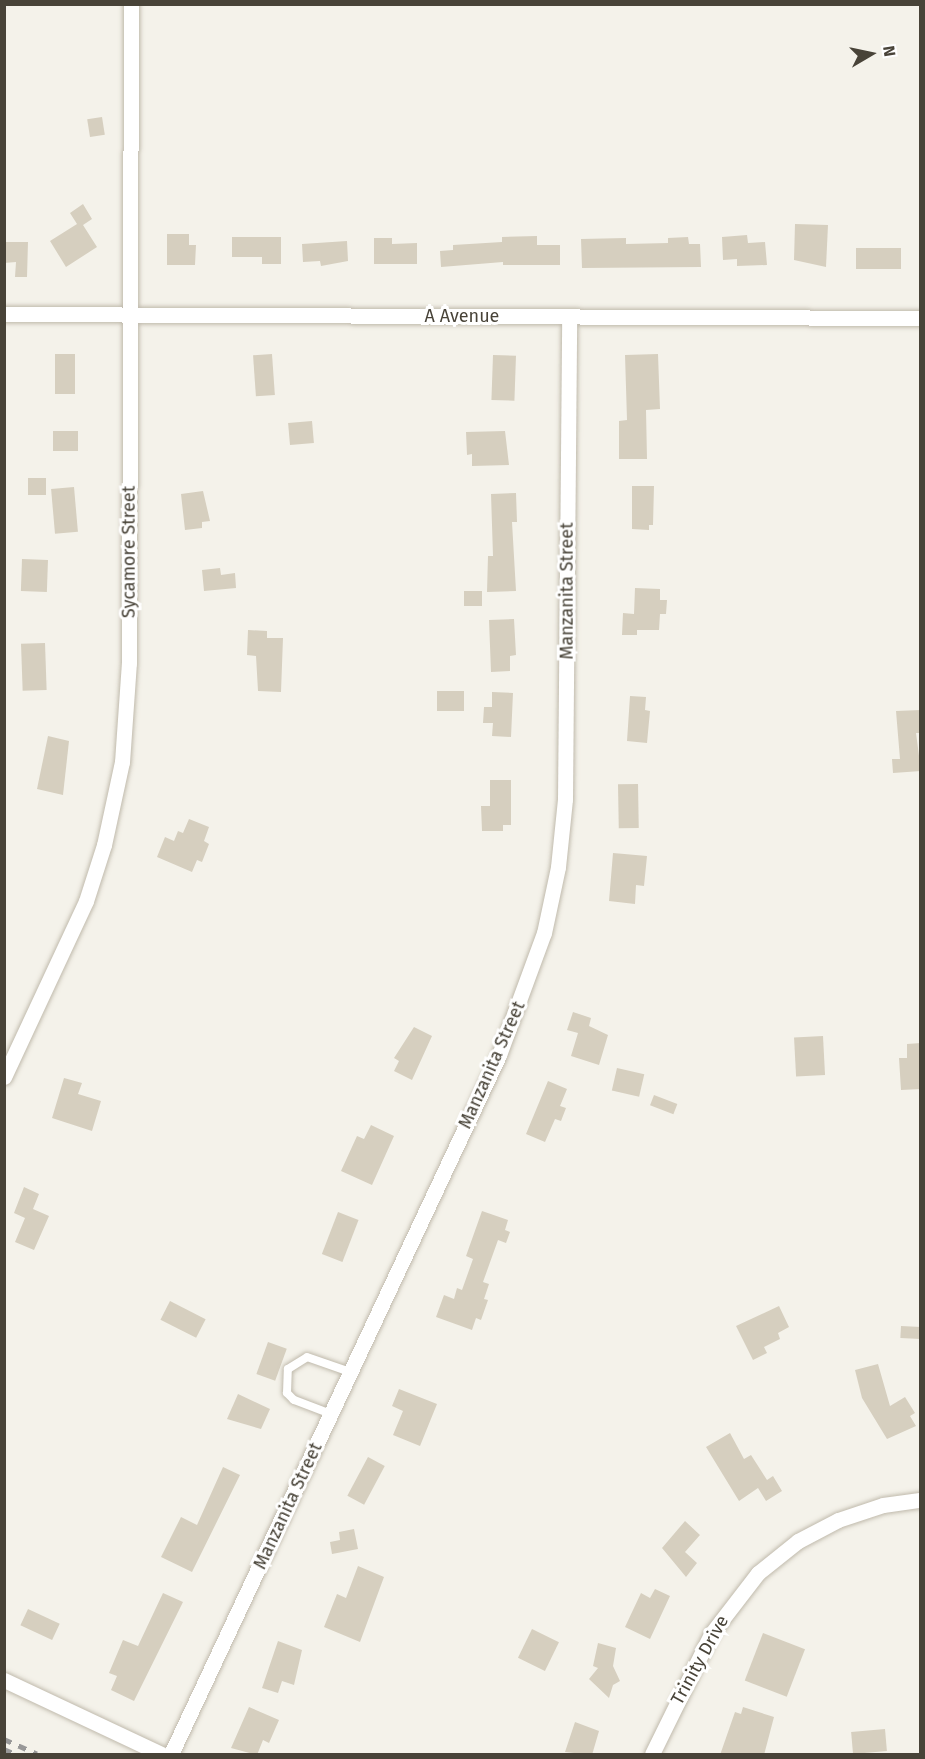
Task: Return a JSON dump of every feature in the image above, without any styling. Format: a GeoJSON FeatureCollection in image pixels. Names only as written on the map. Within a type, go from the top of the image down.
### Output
{"type":"FeatureCollection","features":[{"type":"Feature","properties":{"kind":"street","name":"Sycamore Street"},"geometry":{"type":"LineString","coordinates":[[4,1077],[86,901],[118,790],[129,663],[131,4]]}},
{"type":"Feature","properties":{"kind":"street","name":"A Avenue"},"geometry":{"type":"LineString","coordinates":[[4,314],[921,318]]}},
{"type":"Feature","properties":{"kind":"street","name":"Manzanita Street"},"geometry":{"type":"LineString","coordinates":[[171,1755],[514,1021],[536,962],[554,888],[565,783],[569,317]]}},
{"type":"Feature","properties":{"kind":"street","name":"Trinity Drive"},"geometry":{"type":"LineString","coordinates":[[652,1755],[711,1634],[758,1573],[798,1541],[838,1520],[883,1505],[921,1500]]}},
{"type":"Feature","properties":{"kind":"street"},"geometry":{"type":"LineString","coordinates":[[4,1680],[161,1755]]}},
{"type":"Feature","properties":{"kind":"lane"},"geometry":{"type":"LineString","coordinates":[[331,1414],[294,1400],[287,1393],[288,1369],[308,1357],[350,1372]]}},
{"type":"Feature","properties":{"kind":"building"},"geometry":{"type":"Polygon","coordinates":[[[102,117],[105,135],[90,137],[87,119],[102,117]]]}},
{"type":"Feature","properties":{"kind":"building"},"geometry":{"type":"Polygon","coordinates":[[[83,204],[92,219],[83,225],[97,247],[66,267],[50,241],[77,224],[70,213],[83,204]]]}},
{"type":"Feature","properties":{"kind":"building"},"geometry":{"type":"Polygon","coordinates":[[[795,224],[828,225],[826,267],[794,260],[795,224]]]}},
{"type":"Feature","properties":{"kind":"building"},"geometry":{"type":"Polygon","coordinates":[[[167,234],[189,234],[189,245],[196,245],[195,265],[167,265],[167,234]]]}},
{"type":"Feature","properties":{"kind":"building"},"geometry":{"type":"Polygon","coordinates":[[[747,235],[748,243],[765,242],[767,265],[737,266],[737,259],[723,260],[722,237],[747,235]]]}},
{"type":"Feature","properties":{"kind":"building"},"geometry":{"type":"Polygon","coordinates":[[[537,236],[537,245],[560,245],[560,265],[503,265],[503,262],[441,267],[440,251],[453,250],[453,245],[502,242],[502,237],[537,236]]]}},
{"type":"Feature","properties":{"kind":"building"},"geometry":{"type":"Polygon","coordinates":[[[232,237],[281,237],[281,264],[262,264],[262,257],[232,257],[232,237]]]}},
{"type":"Feature","properties":{"kind":"building"},"geometry":{"type":"Polygon","coordinates":[[[688,237],[689,244],[700,244],[701,267],[582,268],[581,239],[626,238],[626,244],[668,243],[668,238],[688,237]]]}},
{"type":"Feature","properties":{"kind":"building"},"geometry":{"type":"Polygon","coordinates":[[[374,238],[392,238],[392,244],[417,243],[417,264],[374,264],[374,238]]]}},
{"type":"Feature","properties":{"kind":"building"},"geometry":{"type":"Polygon","coordinates":[[[347,241],[348,261],[321,266],[320,261],[303,262],[302,244],[347,241]]]}},
{"type":"Feature","properties":{"kind":"building"},"geometry":{"type":"Polygon","coordinates":[[[4,242],[28,242],[27,277],[15,277],[16,262],[4,263],[4,242]]]}},
{"type":"Feature","properties":{"kind":"building"},"geometry":{"type":"Polygon","coordinates":[[[856,248],[901,248],[901,269],[856,269],[856,248]]]}},
{"type":"Feature","properties":{"kind":"building"},"geometry":{"type":"Polygon","coordinates":[[[55,354],[75,354],[75,394],[55,394],[55,354]]]}},
{"type":"Feature","properties":{"kind":"building"},"geometry":{"type":"Polygon","coordinates":[[[272,354],[275,395],[256,396],[253,355],[272,354]]]}},
{"type":"Feature","properties":{"kind":"building"},"geometry":{"type":"Polygon","coordinates":[[[658,354],[660,409],[646,410],[647,459],[619,459],[619,421],[627,420],[625,355],[658,354]]]}},
{"type":"Feature","properties":{"kind":"building"},"geometry":{"type":"Polygon","coordinates":[[[493,355],[516,356],[514,401],[491,400],[493,355]]]}},
{"type":"Feature","properties":{"kind":"building"},"geometry":{"type":"Polygon","coordinates":[[[312,421],[314,443],[290,445],[288,423],[312,421]]]}},
{"type":"Feature","properties":{"kind":"building"},"geometry":{"type":"Polygon","coordinates":[[[53,431],[78,431],[78,451],[53,451],[53,431]]]}},
{"type":"Feature","properties":{"kind":"building"},"geometry":{"type":"Polygon","coordinates":[[[505,431],[509,465],[472,466],[472,454],[467,455],[466,432],[505,431]]]}},
{"type":"Feature","properties":{"kind":"building"},"geometry":{"type":"Polygon","coordinates":[[[28,478],[46,478],[46,495],[28,495],[28,478]]]}},
{"type":"Feature","properties":{"kind":"building"},"geometry":{"type":"Polygon","coordinates":[[[632,486],[654,486],[653,525],[649,525],[649,530],[632,529],[632,486]]]}},
{"type":"Feature","properties":{"kind":"building"},"geometry":{"type":"Polygon","coordinates":[[[74,487],[78,532],[55,534],[51,489],[74,487]]]}},
{"type":"Feature","properties":{"kind":"building"},"geometry":{"type":"Polygon","coordinates":[[[203,491],[210,521],[202,522],[202,528],[185,530],[181,494],[203,491]]]}},
{"type":"Feature","properties":{"kind":"building"},"geometry":{"type":"Polygon","coordinates":[[[516,493],[517,522],[512,522],[516,591],[487,592],[488,556],[493,556],[491,494],[516,493]]]}},
{"type":"Feature","properties":{"kind":"building"},"geometry":{"type":"Polygon","coordinates":[[[22,559],[48,560],[47,592],[21,591],[22,559]]]}},
{"type":"Feature","properties":{"kind":"building"},"geometry":{"type":"Polygon","coordinates":[[[220,568],[221,575],[235,573],[236,588],[204,591],[202,570],[220,568]]]}},
{"type":"Feature","properties":{"kind":"building"},"geometry":{"type":"Polygon","coordinates":[[[635,588],[660,589],[660,600],[667,600],[666,614],[660,614],[659,630],[637,630],[637,635],[622,635],[623,613],[634,614],[635,588]]]}},
{"type":"Feature","properties":{"kind":"building"},"geometry":{"type":"Polygon","coordinates":[[[464,591],[482,591],[482,606],[464,606],[464,591]]]}},
{"type":"Feature","properties":{"kind":"building"},"geometry":{"type":"Polygon","coordinates":[[[514,619],[516,655],[510,656],[510,671],[491,672],[489,620],[514,619]]]}},
{"type":"Feature","properties":{"kind":"building"},"geometry":{"type":"Polygon","coordinates":[[[248,630],[267,631],[267,638],[283,638],[281,692],[258,691],[256,656],[247,655],[248,630]]]}},
{"type":"Feature","properties":{"kind":"building"},"geometry":{"type":"Polygon","coordinates":[[[45,643],[47,690],[23,691],[21,644],[45,643]]]}},
{"type":"Feature","properties":{"kind":"building"},"geometry":{"type":"Polygon","coordinates":[[[437,691],[464,691],[464,711],[437,711],[437,691]]]}},
{"type":"Feature","properties":{"kind":"building"},"geometry":{"type":"Polygon","coordinates":[[[492,692],[513,693],[511,737],[492,736],[493,723],[483,723],[484,707],[492,707],[492,692]]]}},
{"type":"Feature","properties":{"kind":"building"},"geometry":{"type":"Polygon","coordinates":[[[630,696],[646,697],[645,710],[650,711],[647,743],[627,741],[630,696]]]}},
{"type":"Feature","properties":{"kind":"building"},"geometry":{"type":"Polygon","coordinates":[[[921,710],[920,733],[916,733],[921,771],[893,773],[892,759],[900,759],[896,711],[921,710]]]}},
{"type":"Feature","properties":{"kind":"building"},"geometry":{"type":"Polygon","coordinates":[[[48,736],[69,741],[63,795],[37,789],[48,736]]]}},
{"type":"Feature","properties":{"kind":"building"},"geometry":{"type":"Polygon","coordinates":[[[490,780],[511,780],[511,825],[503,825],[503,831],[482,831],[481,806],[490,806],[490,780]]]}},
{"type":"Feature","properties":{"kind":"building"},"geometry":{"type":"Polygon","coordinates":[[[618,784],[638,784],[639,828],[619,828],[618,784]]]}},
{"type":"Feature","properties":{"kind":"building"},"geometry":{"type":"Polygon","coordinates":[[[189,819],[209,827],[204,841],[209,844],[202,862],[197,860],[192,872],[157,857],[165,837],[174,841],[178,831],[183,833],[189,819]]]}},
{"type":"Feature","properties":{"kind":"building"},"geometry":{"type":"Polygon","coordinates":[[[613,853],[647,856],[644,886],[636,885],[635,904],[609,901],[613,853]]]}},
{"type":"Feature","properties":{"kind":"building"},"geometry":{"type":"Polygon","coordinates":[[[573,1012],[591,1018],[589,1026],[608,1035],[599,1065],[571,1056],[578,1033],[567,1030],[573,1012]]]}},
{"type":"Feature","properties":{"kind":"building"},"geometry":{"type":"Polygon","coordinates":[[[414,1027],[432,1036],[412,1080],[394,1071],[399,1061],[394,1058],[414,1027]]]}},
{"type":"Feature","properties":{"kind":"building"},"geometry":{"type":"Polygon","coordinates":[[[823,1036],[825,1075],[796,1076],[794,1038],[823,1036]]]}},
{"type":"Feature","properties":{"kind":"building"},"geometry":{"type":"Polygon","coordinates":[[[921,1043],[921,1089],[901,1090],[899,1058],[907,1058],[907,1044],[921,1043]]]}},
{"type":"Feature","properties":{"kind":"building"},"geometry":{"type":"Polygon","coordinates":[[[617,1068],[644,1074],[639,1097],[612,1090],[617,1068]]]}},
{"type":"Feature","properties":{"kind":"building"},"geometry":{"type":"Polygon","coordinates":[[[64,1078],[82,1083],[78,1094],[101,1101],[92,1131],[52,1118],[64,1078]]]}},
{"type":"Feature","properties":{"kind":"building"},"geometry":{"type":"Polygon","coordinates":[[[548,1081],[567,1089],[560,1106],[566,1108],[561,1121],[555,1119],[545,1142],[526,1134],[548,1081]]]}},
{"type":"Feature","properties":{"kind":"building"},"geometry":{"type":"Polygon","coordinates":[[[654,1095],[677,1104],[673,1114],[650,1105],[654,1095]]]}},
{"type":"Feature","properties":{"kind":"building"},"geometry":{"type":"Polygon","coordinates":[[[371,1125],[394,1136],[372,1185],[341,1171],[357,1136],[364,1139],[371,1125]]]}},
{"type":"Feature","properties":{"kind":"building"},"geometry":{"type":"Polygon","coordinates":[[[24,1187],[39,1194],[33,1209],[49,1216],[34,1250],[15,1242],[25,1218],[14,1213],[24,1187]]]}},
{"type":"Feature","properties":{"kind":"building"},"geometry":{"type":"Polygon","coordinates":[[[482,1211],[508,1220],[505,1230],[510,1232],[506,1243],[498,1240],[483,1282],[489,1284],[484,1299],[488,1300],[481,1320],[476,1318],[472,1330],[436,1317],[444,1295],[454,1299],[457,1288],[462,1290],[473,1259],[466,1256],[482,1211]]]}},
{"type":"Feature","properties":{"kind":"building"},"geometry":{"type":"Polygon","coordinates":[[[338,1212],[359,1220],[342,1262],[322,1254],[338,1212]]]}},
{"type":"Feature","properties":{"kind":"building"},"geometry":{"type":"Polygon","coordinates":[[[170,1301],[206,1319],[196,1338],[160,1320],[170,1301]]]}},
{"type":"Feature","properties":{"kind":"building"},"geometry":{"type":"Polygon","coordinates":[[[779,1306],[789,1327],[778,1333],[780,1339],[764,1347],[767,1353],[753,1360],[736,1326],[779,1306]]]}},
{"type":"Feature","properties":{"kind":"building"},"geometry":{"type":"Polygon","coordinates":[[[901,1326],[920,1327],[920,1339],[900,1338],[901,1326]]]}},
{"type":"Feature","properties":{"kind":"building"},"geometry":{"type":"Polygon","coordinates":[[[268,1342],[287,1349],[275,1381],[256,1374],[268,1342]]]}},
{"type":"Feature","properties":{"kind":"building"},"geometry":{"type":"Polygon","coordinates":[[[878,1364],[890,1406],[905,1397],[915,1413],[910,1416],[916,1426],[887,1439],[862,1398],[855,1370],[878,1364]]]}},
{"type":"Feature","properties":{"kind":"building"},"geometry":{"type":"Polygon","coordinates":[[[399,1389],[437,1404],[420,1446],[393,1435],[403,1411],[392,1406],[399,1389]]]}},
{"type":"Feature","properties":{"kind":"building"},"geometry":{"type":"Polygon","coordinates":[[[238,1394],[270,1409],[261,1429],[227,1419],[238,1394]]]}},
{"type":"Feature","properties":{"kind":"building"},"geometry":{"type":"Polygon","coordinates":[[[730,1433],[744,1459],[751,1455],[767,1480],[773,1476],[782,1491],[766,1501],[758,1488],[739,1501],[706,1447],[730,1433]]]}},
{"type":"Feature","properties":{"kind":"building"},"geometry":{"type":"Polygon","coordinates":[[[368,1457],[385,1466],[364,1505],[347,1496],[368,1457]]]}},
{"type":"Feature","properties":{"kind":"building"},"geometry":{"type":"Polygon","coordinates":[[[223,1467],[240,1475],[192,1572],[161,1557],[181,1517],[197,1525],[223,1467]]]}},
{"type":"Feature","properties":{"kind":"building"},"geometry":{"type":"Polygon","coordinates":[[[685,1521],[700,1535],[685,1552],[697,1563],[686,1577],[662,1548],[685,1521]]]}},
{"type":"Feature","properties":{"kind":"building"},"geometry":{"type":"Polygon","coordinates":[[[354,1529],[358,1549],[332,1554],[330,1542],[340,1540],[339,1532],[354,1529]]]}},
{"type":"Feature","properties":{"kind":"building"},"geometry":{"type":"Polygon","coordinates":[[[358,1566],[384,1577],[360,1642],[324,1627],[337,1594],[346,1598],[358,1566]]]}},
{"type":"Feature","properties":{"kind":"building"},"geometry":{"type":"Polygon","coordinates":[[[655,1589],[670,1596],[650,1639],[625,1627],[641,1593],[650,1598],[655,1589]]]}},
{"type":"Feature","properties":{"kind":"building"},"geometry":{"type":"Polygon","coordinates":[[[163,1593],[183,1602],[134,1701],[111,1690],[117,1676],[109,1673],[123,1640],[138,1646],[163,1593]]]}},
{"type":"Feature","properties":{"kind":"building"},"geometry":{"type":"Polygon","coordinates":[[[28,1609],[60,1624],[52,1640],[20,1625],[28,1609]]]}},
{"type":"Feature","properties":{"kind":"building"},"geometry":{"type":"Polygon","coordinates":[[[532,1629],[559,1642],[545,1671],[518,1658],[532,1629]]]}},
{"type":"Feature","properties":{"kind":"building"},"geometry":{"type":"Polygon","coordinates":[[[763,1633],[805,1649],[787,1697],[745,1681],[763,1633]]]}},
{"type":"Feature","properties":{"kind":"building"},"geometry":{"type":"Polygon","coordinates":[[[278,1641],[302,1650],[294,1685],[282,1681],[278,1693],[262,1688],[278,1641]]]}},
{"type":"Feature","properties":{"kind":"building"},"geometry":{"type":"Polygon","coordinates":[[[598,1643],[616,1648],[613,1666],[620,1681],[613,1685],[609,1698],[589,1679],[598,1668],[593,1666],[598,1643]]]}},
{"type":"Feature","properties":{"kind":"building"},"geometry":{"type":"Polygon","coordinates":[[[249,1707],[279,1720],[269,1743],[263,1740],[257,1755],[231,1748],[249,1707]]]}},
{"type":"Feature","properties":{"kind":"building"},"geometry":{"type":"Polygon","coordinates":[[[743,1707],[774,1717],[764,1755],[720,1755],[735,1712],[741,1714],[743,1707]]]}},
{"type":"Feature","properties":{"kind":"building"},"geometry":{"type":"Polygon","coordinates":[[[575,1722],[599,1731],[592,1755],[565,1752],[575,1722]]]}},
{"type":"Feature","properties":{"kind":"building"},"geometry":{"type":"Polygon","coordinates":[[[885,1729],[887,1751],[853,1754],[851,1732],[885,1729]]]}},
{"type":"Feature","properties":{"kind":"railway"},"geometry":{"type":"LineString","coordinates":[[4,1739],[37,1754]]}},
{"type":"Feature","properties":{"kind":"railway"},"geometry":{"type":"LineString","coordinates":[[4,1749],[15,1754]]}}]}
